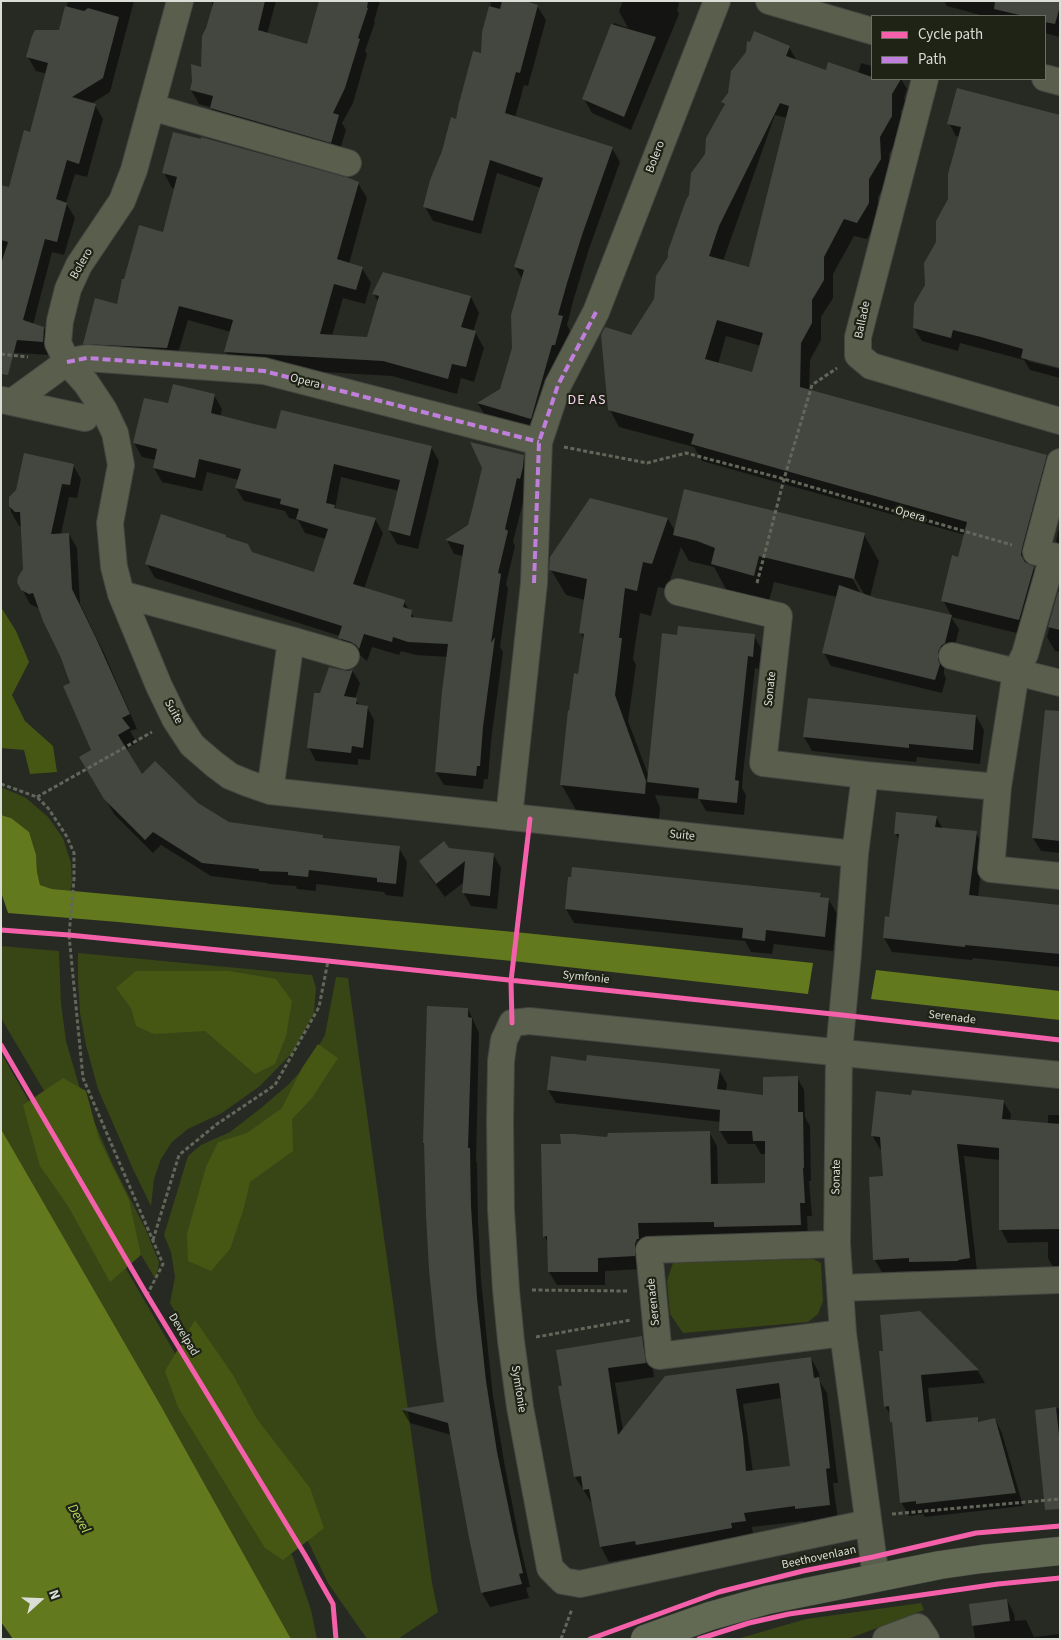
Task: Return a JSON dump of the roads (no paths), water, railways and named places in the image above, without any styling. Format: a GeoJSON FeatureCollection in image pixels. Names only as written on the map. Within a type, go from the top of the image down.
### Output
{"type":"FeatureCollection","features":[{"type":"Feature","properties":{"kind":"street","name":"Bolero"},"geometry":{"type":"LineString","coordinates":[[67,362],[58,343],[60,321],[68,289],[79,265],[122,200],[134,170],[180,1]]}},
{"type":"Feature","properties":{"kind":"street","name":"Bolero"},"geometry":{"type":"LineString","coordinates":[[539,442],[558,385],[596,312],[717,1]]}},
{"type":"Feature","properties":{"kind":"street"},"geometry":{"type":"LineString","coordinates":[[769,1],[804,6],[871,31]]}},
{"type":"Feature","properties":{"kind":"street"},"geometry":{"type":"LineString","coordinates":[[1046,78],[1060,82]]}},
{"type":"Feature","properties":{"kind":"street","name":"Ballade"},"geometry":{"type":"LineString","coordinates":[[925,80],[858,337],[858,355],[871,366],[1060,420]]}},
{"type":"Feature","properties":{"kind":"street"},"geometry":{"type":"LineString","coordinates":[[151,107],[348,163]]}},
{"type":"Feature","properties":{"kind":"street","name":"Opera"},"geometry":{"type":"LineString","coordinates":[[67,362],[87,358],[264,371],[539,442]]}},
{"type":"Feature","properties":{"kind":"street"},"geometry":{"type":"LineString","coordinates":[[7,401],[67,362]]}},
{"type":"Feature","properties":{"kind":"street","name":"Suite"},"geometry":{"type":"LineString","coordinates":[[67,362],[86,383],[104,410],[115,432],[121,465],[110,523],[114,567],[121,594],[159,686],[176,719],[192,745],[230,776],[270,791],[855,854]]}},
{"type":"Feature","properties":{"kind":"street"},"geometry":{"type":"LineString","coordinates":[[7,401],[85,418]]}},
{"type":"Feature","properties":{"kind":"street"},"geometry":{"type":"LineString","coordinates":[[509,817],[534,583],[539,442]]}},
{"type":"Feature","properties":{"kind":"street"},"geometry":{"type":"LineString","coordinates":[[1060,462],[1045,554],[1025,654],[1016,672],[998,787],[991,869],[1060,876]]}},
{"type":"Feature","properties":{"kind":"street","name":"Sonate"},"geometry":{"type":"LineString","coordinates":[[678,592],[779,616],[763,763],[865,775],[998,787]]}},
{"type":"Feature","properties":{"kind":"street"},"geometry":{"type":"LineString","coordinates":[[121,594],[346,656]]}},
{"type":"Feature","properties":{"kind":"street"},"geometry":{"type":"LineString","coordinates":[[270,791],[291,640]]}},
{"type":"Feature","properties":{"kind":"street"},"geometry":{"type":"LineString","coordinates":[[952,656],[1060,683]]}},
{"type":"Feature","properties":{"kind":"street","name":"Sonate"},"geometry":{"type":"LineString","coordinates":[[865,775],[855,854],[839,1052],[837,1244],[843,1333],[876,1578]]}},
{"type":"Feature","properties":{"kind":"street","name":"Symfonie"},"geometry":{"type":"LineString","coordinates":[[580,1584],[563,1581],[550,1568],[522,1416],[511,1341],[501,1210],[501,1061],[504,1040],[512,1023],[529,1021],[839,1052]]}},
{"type":"Feature","properties":{"kind":"street"},"geometry":{"type":"LineString","coordinates":[[839,1052],[1060,1075]]}},
{"type":"Feature","properties":{"kind":"street","name":"Serenade"},"geometry":{"type":"LineString","coordinates":[[837,1244],[649,1250],[659,1356],[843,1333]]}},
{"type":"Feature","properties":{"kind":"street"},"geometry":{"type":"LineString","coordinates":[[840,1288],[1060,1280]]}},
{"type":"Feature","properties":{"kind":"street","name":"Beethovenlaan"},"geometry":{"type":"LineString","coordinates":[[580,1584],[868,1523]]}},
{"type":"Feature","properties":{"kind":"street"},"geometry":{"type":"LineString","coordinates":[[645,1639],[739,1607],[767,1600],[982,1558],[1060,1551]]}},
{"type":"Feature","properties":{"kind":"street"},"geometry":{"type":"LineString","coordinates":[[888,1638],[918,1626],[926,1639]]}},
{"type":"Feature","properties":{"kind":"water"},"geometry":{"type":"Polygon","coordinates":[[[1,815],[11,818],[29,832],[36,855],[40,885],[52,889],[525,933],[813,963],[808,994],[522,962],[8,913],[1,892],[1,815]]]}},
{"type":"Feature","properties":{"kind":"water"},"geometry":{"type":"Polygon","coordinates":[[[876,970],[1060,991],[1060,1020],[871,999],[876,970]]]}},
{"type":"Feature","properties":{"kind":"water","name":"Devel"},"geometry":{"type":"Polygon","coordinates":[[[1,1129],[161,1406],[291,1639],[13,1639],[1,1622],[1,1129]]]}},
{"type":"Feature","properties":{"kind":"district","name":"DE AS"},"geometry":{"type":"Point","coordinates":[587,401]}}]}
